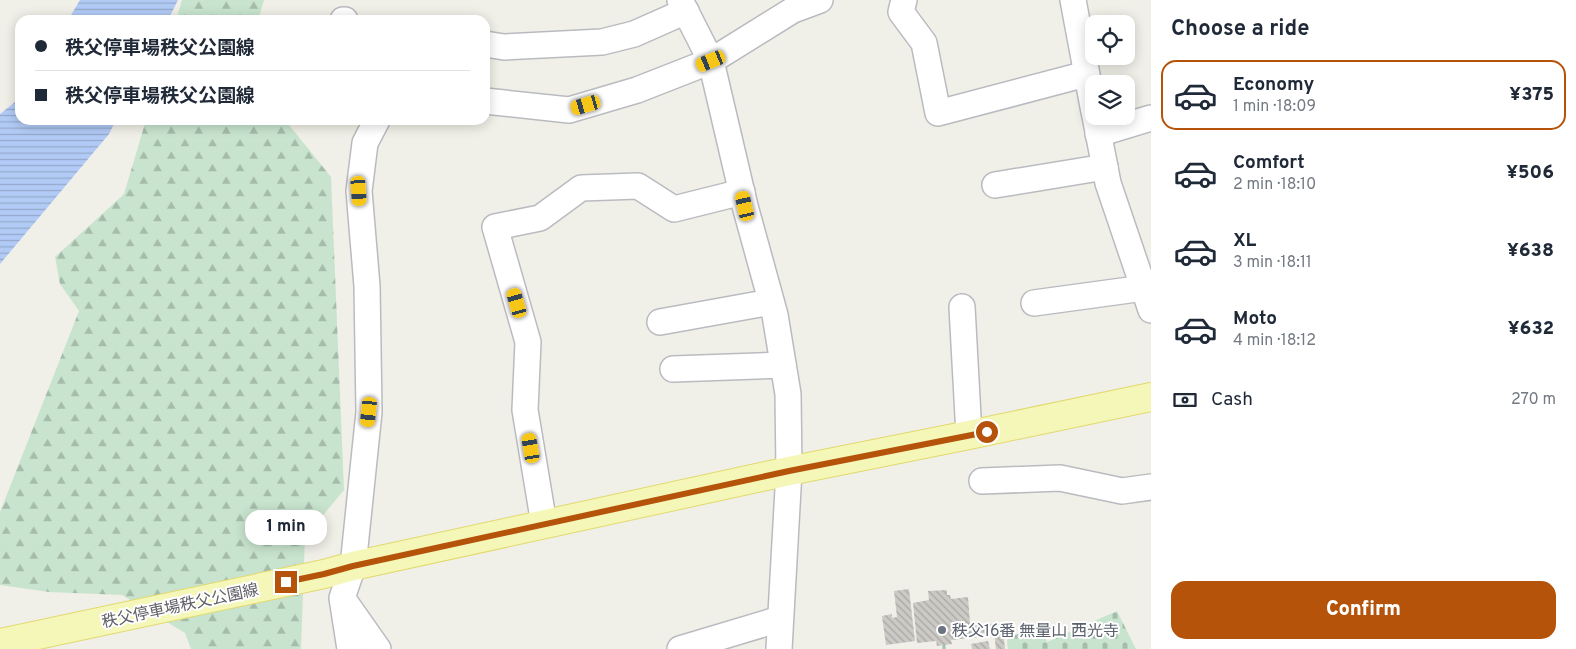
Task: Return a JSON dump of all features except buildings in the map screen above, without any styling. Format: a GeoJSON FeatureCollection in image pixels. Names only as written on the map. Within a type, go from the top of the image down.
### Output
{"type":"FeatureCollection","features":[{"type":"Feature","properties":{"kind":"main road","name":"秩父停車場秩父公園線"},"geometry":{"type":"LineString","coordinates":[[0,642],[324,574],[353,566],[789,471],[969,436],[1151,397]]}},
{"type":"Feature","properties":{"kind":"street"},"geometry":{"type":"LineString","coordinates":[[490,102],[569,110],[637,90],[711,61],[793,10],[820,0]]}},
{"type":"Feature","properties":{"kind":"street"},"geometry":{"type":"LineString","coordinates":[[904,0],[902,12],[924,43],[938,113],[1086,74],[1073,0]]}},
{"type":"Feature","properties":{"kind":"street"},"geometry":{"type":"LineString","coordinates":[[490,45],[504,47],[602,42],[634,34],[683,5],[711,61],[742,192],[771,302],[788,394],[789,471],[779,649]]}},
{"type":"Feature","properties":{"kind":"street"},"geometry":{"type":"LineString","coordinates":[[1135,119],[1151,118]]}},
{"type":"Feature","properties":{"kind":"street"},"geometry":{"type":"LineString","coordinates":[[350,649],[342,598],[353,566],[369,412],[367,286],[359,191],[366,143],[374,125]]}},
{"type":"Feature","properties":{"kind":"street"},"geometry":{"type":"LineString","coordinates":[[1034,304],[1147,299],[1108,183],[1096,125]]}},
{"type":"Feature","properties":{"kind":"street"},"geometry":{"type":"LineString","coordinates":[[995,185],[1104,167]]}},
{"type":"Feature","properties":{"kind":"street"},"geometry":{"type":"LineString","coordinates":[[544,524],[525,410],[528,342],[495,226],[540,218],[581,188],[638,186],[674,209],[742,192]]}},
{"type":"Feature","properties":{"kind":"street"},"geometry":{"type":"LineString","coordinates":[[660,322],[771,302]]}},
{"type":"Feature","properties":{"kind":"street"},"geometry":{"type":"LineString","coordinates":[[962,307],[969,436]]}},
{"type":"Feature","properties":{"kind":"street"},"geometry":{"type":"LineString","coordinates":[[673,369],[783,364]]}},
{"type":"Feature","properties":{"kind":"street"},"geometry":{"type":"LineString","coordinates":[[982,481],[1060,478],[1122,491],[1151,487]]}},
{"type":"Feature","properties":{"kind":"street"},"geometry":{"type":"LineString","coordinates":[[342,598],[378,649]]}},
{"type":"Feature","properties":{"kind":"street"},"geometry":{"type":"LineString","coordinates":[[680,649],[780,619]]}},
{"type":"Feature","properties":{"kind":"green space"},"geometry":{"type":"Polygon","coordinates":[[[182,0],[264,0],[260,15],[178,15],[182,0]]]}},
{"type":"Feature","properties":{"kind":"green space"},"geometry":{"type":"Polygon","coordinates":[[[145,125],[289,125],[331,177],[344,490],[305,537],[301,649],[191,649],[185,633],[122,595],[49,592],[0,585],[0,512],[79,311],[60,284],[55,257],[124,194],[145,125]]]}},
{"type":"Feature","properties":{"kind":"green space"},"geometry":{"type":"Polygon","coordinates":[[[1117,611],[1136,649],[1008,649],[1007,640],[1040,621],[1047,642],[1117,611]]]}},
{"type":"Feature","properties":{"kind":"water"},"geometry":{"type":"Polygon","coordinates":[[[80,0],[178,0],[170,15],[71,15],[80,0]]]}},
{"type":"Feature","properties":{"kind":"water"},"geometry":{"type":"Polygon","coordinates":[[[15,102],[15,125],[114,125],[109,134],[0,264],[0,114],[15,102]]]}},
{"type":"Feature","properties":{"kind":"place","name":"秩父16番 無量山 西光寺"},"geometry":{"type":"Point","coordinates":[942,630]}},
{"type":"Feature","properties":{"kind":"route"},"geometry":{"type":"LineString","coordinates":[[286,582],[789,471],[987,432]]}}]}
